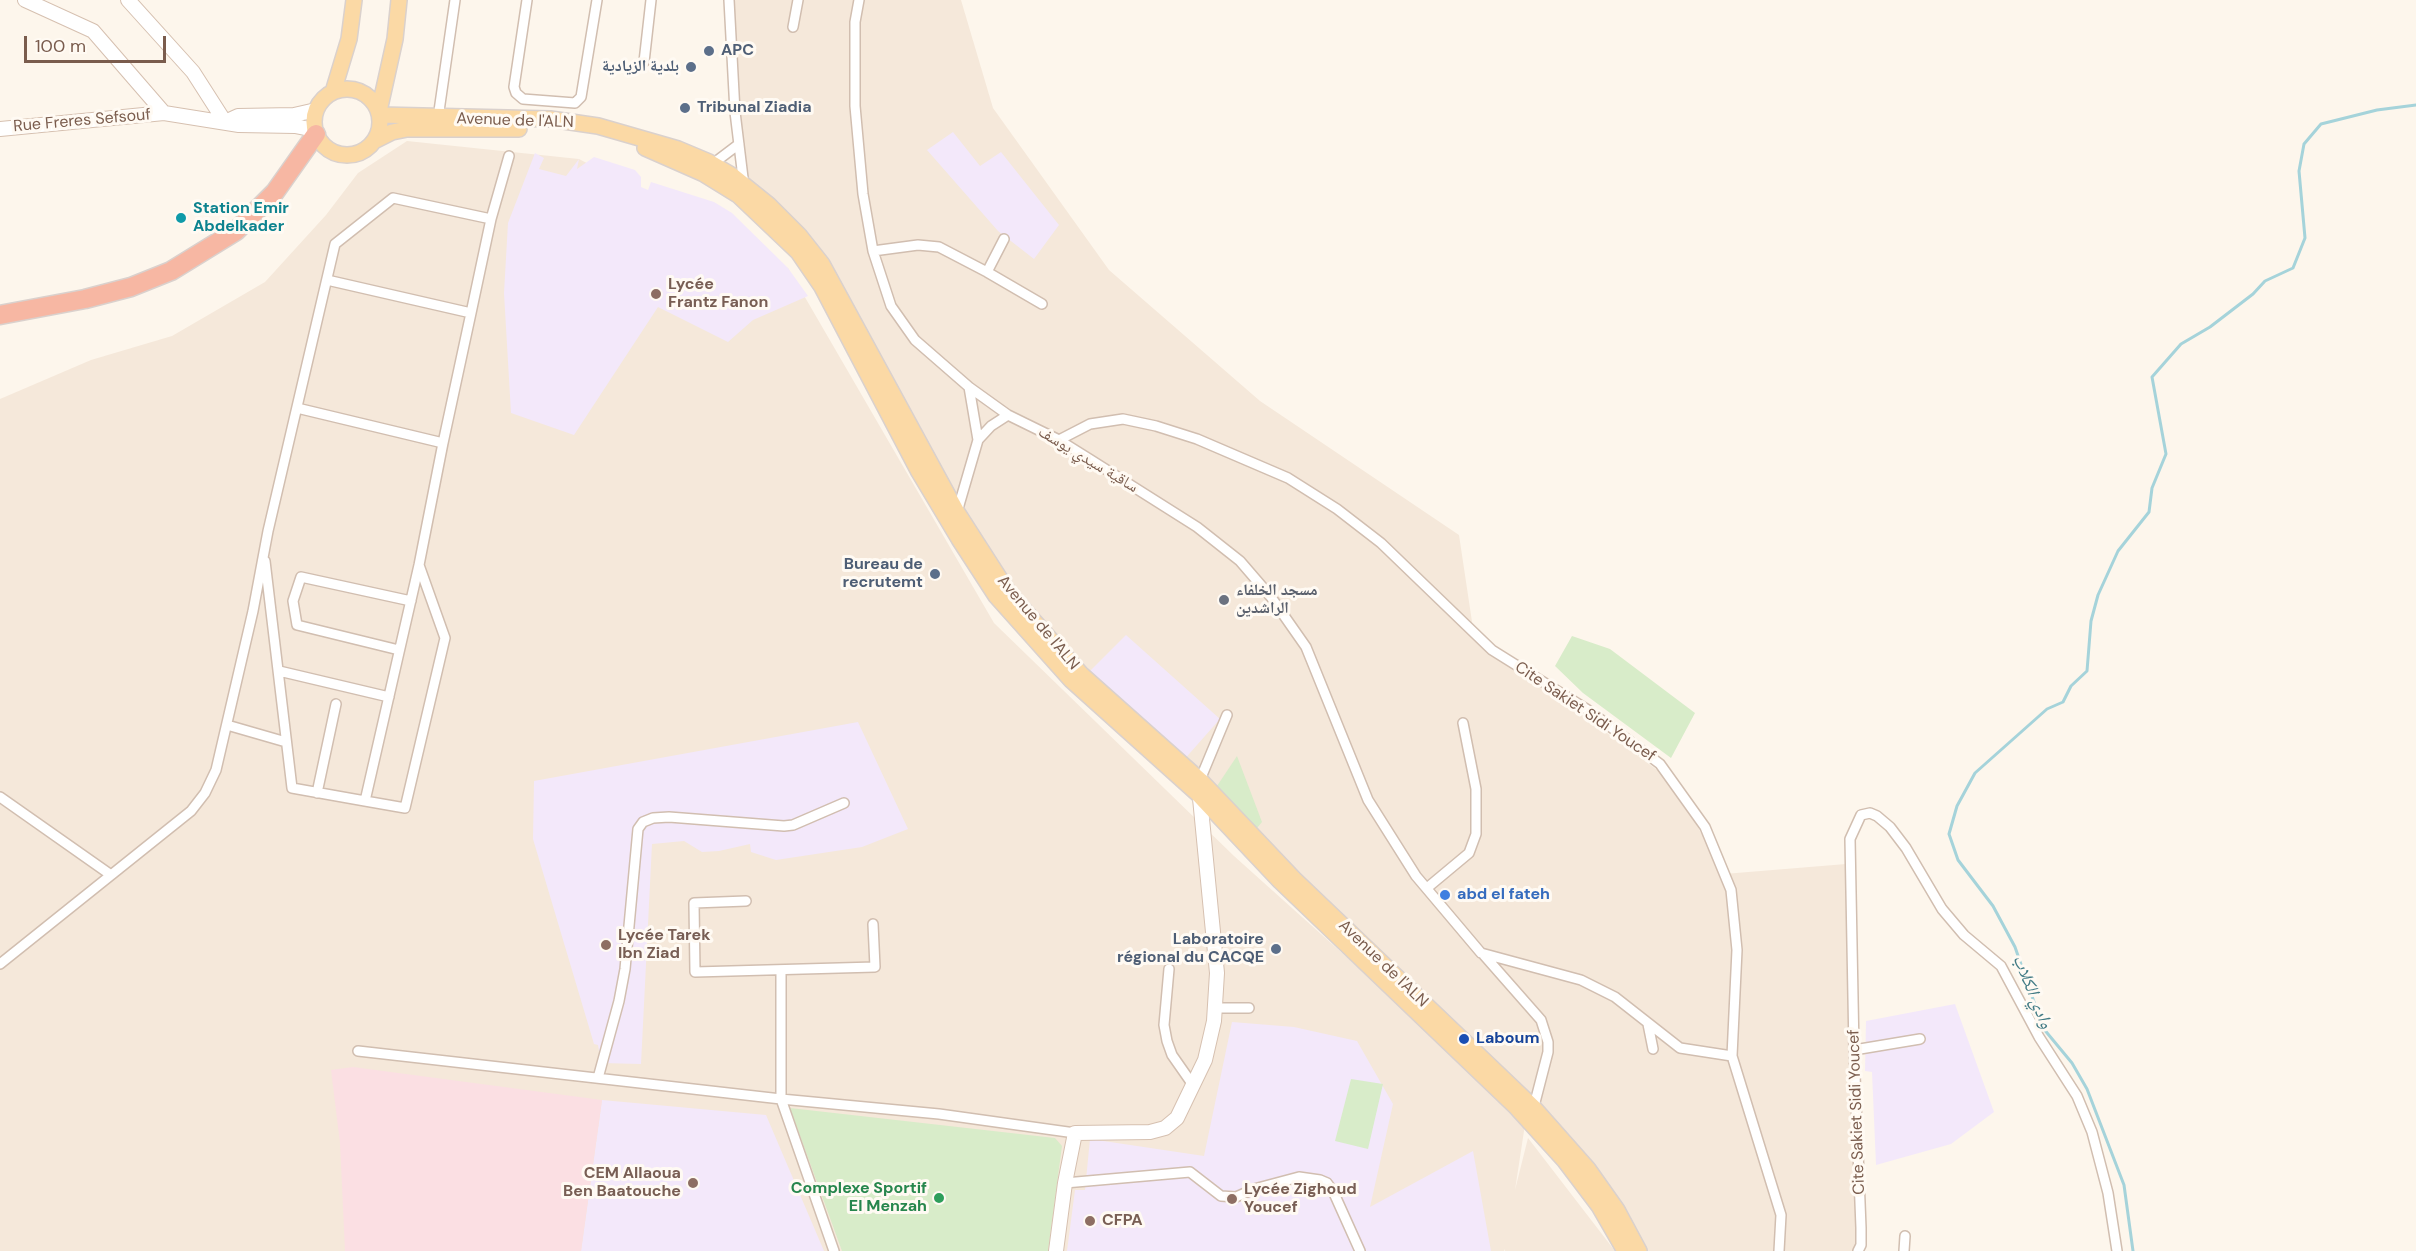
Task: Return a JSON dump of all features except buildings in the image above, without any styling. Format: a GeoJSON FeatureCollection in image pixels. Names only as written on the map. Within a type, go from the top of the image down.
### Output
{"type":"FeatureCollection","features":[{"type":"Feature","properties":{"kind":"highway"},"geometry":{"type":"LineString","coordinates":[[0,315],[85,299],[131,287],[187,262],[236,231],[266,202],[298,161],[316,132]]}},
{"type":"Feature","properties":{"kind":"main road"},"geometry":{"type":"LineString","coordinates":[[128,0],[193,72],[225,122],[238,116],[294,115],[316,111]]}},
{"type":"Feature","properties":{"kind":"main road"},"geometry":{"type":"LineString","coordinates":[[333,92],[349,39],[354,0]]}},
{"type":"Feature","properties":{"kind":"main road"},"geometry":{"type":"LineString","coordinates":[[374,141],[381,124],[380,113],[395,39],[399,0]]}},
{"type":"Feature","properties":{"kind":"main road"},"geometry":{"type":"LineString","coordinates":[[28,2],[93,31],[164,113]]}},
{"type":"Feature","properties":{"kind":"main road"},"geometry":{"type":"LineString","coordinates":[[380,113],[372,99],[360,91],[347,88],[333,92],[320,103],[316,111],[316,132],[325,146],[345,155],[359,153],[374,141],[392,132],[407,129],[573,130],[621,140],[708,169],[741,190],[810,267],[920,472],[952,515],[996,596],[1071,680],[1199,787],[1280,881],[1584,1164],[1617,1210],[1639,1251]]}},
{"type":"Feature","properties":{"kind":"main road","name":"Rue Freres Sefsouf"},"geometry":{"type":"LineString","coordinates":[[0,129],[164,113],[239,126],[295,126],[316,132]]}},
{"type":"Feature","properties":{"kind":"main road","name":"Avenue de l'ALN"},"geometry":{"type":"LineString","coordinates":[[380,113],[438,118],[550,119],[598,126],[678,148],[708,169]]}},
{"type":"Feature","properties":{"kind":"main road"},"geometry":{"type":"LineString","coordinates":[[1056,1251],[1065,1183],[1075,1133],[1150,1132],[1165,1128],[1177,1118],[1205,1060],[1215,1008],[1217,973],[1199,787]]}},
{"type":"Feature","properties":{"kind":"main road"},"geometry":{"type":"LineString","coordinates":[[1530,1113],[1599,1206],[1625,1251]]}},
{"type":"Feature","properties":{"kind":"street"},"geometry":{"type":"LineString","coordinates":[[438,118],[455,0]]}},
{"type":"Feature","properties":{"kind":"street"},"geometry":{"type":"LineString","coordinates":[[527,0],[514,87],[516,93],[523,99],[575,103],[581,97],[597,0]]}},
{"type":"Feature","properties":{"kind":"street"},"geometry":{"type":"LineString","coordinates":[[644,62],[651,0]]}},
{"type":"Feature","properties":{"kind":"street"},"geometry":{"type":"LineString","coordinates":[[729,0],[741,190]]}},
{"type":"Feature","properties":{"kind":"street"},"geometry":{"type":"LineString","coordinates":[[793,27],[798,0]]}},
{"type":"Feature","properties":{"kind":"street","name":"ساقية سيدي يوسف"},"geometry":{"type":"LineString","coordinates":[[860,0],[855,22],[855,106],[863,194],[873,251],[891,306],[915,340],[969,387],[1008,415],[1059,440],[1197,528],[1240,561],[1271,597],[1306,647],[1368,800],[1416,876],[1541,1020],[1548,1042],[1548,1052],[1530,1113]]}},
{"type":"Feature","properties":{"kind":"street"},"geometry":{"type":"LineString","coordinates":[[550,101],[550,119]]}},
{"type":"Feature","properties":{"kind":"street"},"geometry":{"type":"LineString","coordinates":[[708,169],[739,144]]}},
{"type":"Feature","properties":{"kind":"street"},"geometry":{"type":"LineString","coordinates":[[365,801],[411,602],[491,219],[509,156]]}},
{"type":"Feature","properties":{"kind":"street"},"geometry":{"type":"LineString","coordinates":[[0,964],[191,811],[205,793],[216,770],[335,244],[393,198],[491,219]]}},
{"type":"Feature","properties":{"kind":"street"},"geometry":{"type":"LineString","coordinates":[[987,272],[1004,239]]}},
{"type":"Feature","properties":{"kind":"street"},"geometry":{"type":"LineString","coordinates":[[873,251],[918,245],[939,247],[1042,304]]}},
{"type":"Feature","properties":{"kind":"street"},"geometry":{"type":"LineString","coordinates":[[327,280],[471,313]]}},
{"type":"Feature","properties":{"kind":"street"},"geometry":{"type":"LineString","coordinates":[[969,387],[978,440]]}},
{"type":"Feature","properties":{"kind":"street"},"geometry":{"type":"LineString","coordinates":[[297,408],[443,443]]}},
{"type":"Feature","properties":{"kind":"street"},"geometry":{"type":"LineString","coordinates":[[952,515],[978,440],[991,426],[1008,415]]}},
{"type":"Feature","properties":{"kind":"street","name":"Cite Sakiet Sidi Youcef"},"geometry":{"type":"LineString","coordinates":[[1059,440],[1090,424],[1123,419],[1156,426],[1288,478],[1337,508],[1381,543],[1492,650],[1588,710],[1660,764],[1705,827],[1731,890],[1737,950],[1732,1056],[1781,1215],[1779,1251]]}},
{"type":"Feature","properties":{"kind":"street"},"geometry":{"type":"LineString","coordinates":[[264,552],[292,788],[405,808],[445,638],[419,565]]}},
{"type":"Feature","properties":{"kind":"street"},"geometry":{"type":"LineString","coordinates":[[399,650],[297,625],[293,602],[301,577],[411,602]]}},
{"type":"Feature","properties":{"kind":"street"},"geometry":{"type":"LineString","coordinates":[[279,671],[389,697]]}},
{"type":"Feature","properties":{"kind":"street"},"geometry":{"type":"LineString","coordinates":[[317,793],[336,704]]}},
{"type":"Feature","properties":{"kind":"street"},"geometry":{"type":"LineString","coordinates":[[1199,787],[1227,715]]}},
{"type":"Feature","properties":{"kind":"street"},"geometry":{"type":"LineString","coordinates":[[1427,888],[1469,854],[1476,834],[1476,789],[1463,723]]}},
{"type":"Feature","properties":{"kind":"street"},"geometry":{"type":"LineString","coordinates":[[227,725],[286,742]]}},
{"type":"Feature","properties":{"kind":"street"},"geometry":{"type":"LineString","coordinates":[[0,797],[111,875]]}},
{"type":"Feature","properties":{"kind":"street"},"geometry":{"type":"LineString","coordinates":[[598,1078],[619,1001],[625,969],[639,829],[643,822],[669,817],[793,825],[844,803]]}},
{"type":"Feature","properties":{"kind":"street","name":"Cite Sakiet Sidi Youcef"},"geometry":{"type":"LineString","coordinates":[[1858,1251],[1861,1245],[1861,1228],[1854,1050],[1850,839],[1861,815],[1870,813],[1890,827],[1906,848],[1949,918],[1964,935],[1984,950],[2008,975],[2038,1037],[2077,1096],[2092,1132],[2108,1192],[2117,1251]]}},
{"type":"Feature","properties":{"kind":"street"},"geometry":{"type":"LineString","coordinates":[[746,901],[694,903],[695,972],[875,967],[873,924]]}},
{"type":"Feature","properties":{"kind":"street"},"geometry":{"type":"LineString","coordinates":[[1481,952],[1581,980],[1615,997],[1680,1048],[1732,1056]]}},
{"type":"Feature","properties":{"kind":"street"},"geometry":{"type":"LineString","coordinates":[[1169,969],[1164,1025],[1167,1041],[1172,1055],[1193,1085]]}},
{"type":"Feature","properties":{"kind":"street"},"geometry":{"type":"LineString","coordinates":[[781,971],[781,1099],[834,1251]]}},
{"type":"Feature","properties":{"kind":"street"},"geometry":{"type":"LineString","coordinates":[[1215,1008],[1249,1008]]}},
{"type":"Feature","properties":{"kind":"street"},"geometry":{"type":"LineString","coordinates":[[1648,1024],[1653,1049]]}},
{"type":"Feature","properties":{"kind":"street"},"geometry":{"type":"LineString","coordinates":[[1854,1050],[1920,1039]]}},
{"type":"Feature","properties":{"kind":"street"},"geometry":{"type":"LineString","coordinates":[[358,1051],[781,1099],[939,1114],[1075,1133]]}},
{"type":"Feature","properties":{"kind":"street"},"geometry":{"type":"LineString","coordinates":[[1065,1183],[1190,1172],[1221,1196],[1236,1197],[1254,1189],[1299,1178],[1320,1180],[1327,1183],[1333,1191],[1360,1251]]}},
{"type":"Feature","properties":{"kind":"street"},"geometry":{"type":"LineString","coordinates":[[1904,1251],[1905,1236]]}},
{"type":"Feature","properties":{"kind":"shaded area"},"geometry":{"type":"Polygon","coordinates":[[[729,0],[961,0],[993,108],[1109,270],[1260,401],[1459,535],[1474,635],[1672,781],[1724,874],[1846,864],[1860,1244],[1855,1251],[1631,1251],[1588,1169],[1046,636],[976,542],[871,354],[744,185],[729,0]]]}},
{"type":"Feature","properties":{"kind":"shaded area"},"geometry":{"type":"Polygon","coordinates":[[[953,132],[980,166],[1001,152],[1059,225],[1034,259],[998,231],[927,150],[953,132]]]}},
{"type":"Feature","properties":{"kind":"shaded area"},"geometry":{"type":"Polygon","coordinates":[[[407,141],[579,159],[788,268],[994,623],[1234,856],[1526,1118],[1515,1190],[1528,1138],[1615,1251],[1505,1251],[1505,1249],[1504,1251],[0,1251],[0,399],[91,360],[172,336],[265,282],[326,215],[358,173],[407,141]]]}},
{"type":"Feature","properties":{"kind":"shaded area","name":"Lycée Frantz Fanon"},"geometry":{"type":"Polygon","coordinates":[[[535,153],[544,158],[539,169],[566,176],[579,159],[577,169],[594,157],[635,170],[641,177],[641,187],[648,190],[651,182],[714,202],[732,213],[788,268],[808,296],[753,320],[728,342],[658,307],[574,435],[511,413],[504,293],[508,223],[535,153]]]}},
{"type":"Feature","properties":{"kind":"shaded area"},"geometry":{"type":"Polygon","coordinates":[[[1126,635],[1220,719],[1182,762],[1086,675],[1126,635]]]}},
{"type":"Feature","properties":{"kind":"shaded area","name":"Lycée Tarek Ibn Ziad"},"geometry":{"type":"Polygon","coordinates":[[[858,722],[908,829],[862,847],[776,860],[751,852],[750,844],[719,851],[702,852],[684,841],[652,844],[641,1064],[601,1063],[598,1045],[594,1044],[533,839],[534,781],[858,722]]]}},
{"type":"Feature","properties":{"kind":"shaded area"},"geometry":{"type":"Polygon","coordinates":[[[1955,1004],[1994,1112],[1951,1144],[1876,1165],[1872,1072],[1865,1071],[1866,1021],[1955,1004]]]}},
{"type":"Feature","properties":{"kind":"shaded area"},"geometry":{"type":"Polygon","coordinates":[[[1232,1022],[1294,1027],[1357,1041],[1393,1104],[1370,1207],[1473,1151],[1491,1251],[1067,1251],[1075,1190],[1085,1190],[1090,1139],[1204,1156],[1232,1022]]]}},
{"type":"Feature","properties":{"kind":"shaded area"},"geometry":{"type":"Polygon","coordinates":[[[353,1067],[602,1100],[581,1251],[345,1251],[340,1143],[331,1070],[353,1067]]]}},
{"type":"Feature","properties":{"kind":"shaded area","name":"CEM Allaoua Ben Baatouche"},"geometry":{"type":"Polygon","coordinates":[[[602,1100],[766,1115],[824,1251],[581,1251],[602,1100]]]}},
{"type":"Feature","properties":{"kind":"green space"},"geometry":{"type":"Polygon","coordinates":[[[1572,636],[1610,649],[1695,713],[1671,758],[1583,693],[1555,666],[1572,636]]]}},
{"type":"Feature","properties":{"kind":"green space"},"geometry":{"type":"Polygon","coordinates":[[[1237,756],[1262,822],[1257,828],[1217,786],[1237,756]]]}},
{"type":"Feature","properties":{"kind":"green space"},"geometry":{"type":"Polygon","coordinates":[[[1351,1079],[1383,1084],[1368,1149],[1335,1141],[1351,1079]]]}},
{"type":"Feature","properties":{"kind":"green space","name":"Complexe Sportif El Menzah"},"geometry":{"type":"Polygon","coordinates":[[[790,1108],[1055,1138],[1062,1146],[1048,1251],[842,1251],[790,1108]]]}},
{"type":"Feature","properties":{"kind":"waterway","name":"وادي الكلاب"},"geometry":{"type":"LineString","coordinates":[[2133,1251],[2124,1185],[2087,1089],[2072,1063],[2043,1028],[2015,947],[1993,906],[1958,860],[1949,834],[1957,806],[1975,773],[2047,709],[2063,702],[2071,686],[2087,671],[2091,621],[2098,595],[2118,551],[2149,512],[2152,488],[2166,454],[2152,377],[2181,344],[2210,327],[2253,294],[2265,281],[2293,268],[2305,238],[2299,171],[2304,144],[2321,124],[2377,110],[2416,105]]}},
{"type":"Feature","properties":{"kind":"place","name":"APC"},"geometry":{"type":"Point","coordinates":[709,51]}},
{"type":"Feature","properties":{"kind":"place","name":"بلدية الزيادية"},"geometry":{"type":"Point","coordinates":[691,67]}},
{"type":"Feature","properties":{"kind":"place","name":"Tribunal Ziadia"},"geometry":{"type":"Point","coordinates":[685,108]}},
{"type":"Feature","properties":{"kind":"place","name":"Station Emir Abdelkader"},"geometry":{"type":"Point","coordinates":[181,218]}},
{"type":"Feature","properties":{"kind":"place","name":"Lycée Frantz Fanon"},"geometry":{"type":"Point","coordinates":[656,294]}},
{"type":"Feature","properties":{"kind":"place","name":"Bureau de recrutemt"},"geometry":{"type":"Point","coordinates":[935,574]}},
{"type":"Feature","properties":{"kind":"place","name":"مسجد الخلفاء الراشدين"},"geometry":{"type":"Point","coordinates":[1224,600]}},
{"type":"Feature","properties":{"kind":"place","name":"abd el fateh"},"geometry":{"type":"Point","coordinates":[1445,895]}},
{"type":"Feature","properties":{"kind":"place","name":"Lycée Tarek Ibn Ziad"},"geometry":{"type":"Point","coordinates":[606,945]}},
{"type":"Feature","properties":{"kind":"place","name":"Laboratoire régional du CACQE"},"geometry":{"type":"Point","coordinates":[1276,949]}},
{"type":"Feature","properties":{"kind":"place","name":"Laboum"},"geometry":{"type":"Point","coordinates":[1464,1039]}},
{"type":"Feature","properties":{"kind":"place","name":"CEM Allaoua Ben Baatouche"},"geometry":{"type":"Point","coordinates":[693,1183]}},
{"type":"Feature","properties":{"kind":"place","name":"Complexe Sportif El Menzah"},"geometry":{"type":"Point","coordinates":[939,1198]}},
{"type":"Feature","properties":{"kind":"place","name":"Lycée Zighoud Youcef"},"geometry":{"type":"Point","coordinates":[1232,1199]}},
{"type":"Feature","properties":{"kind":"place","name":"CFPA"},"geometry":{"type":"Point","coordinates":[1090,1221]}}]}
